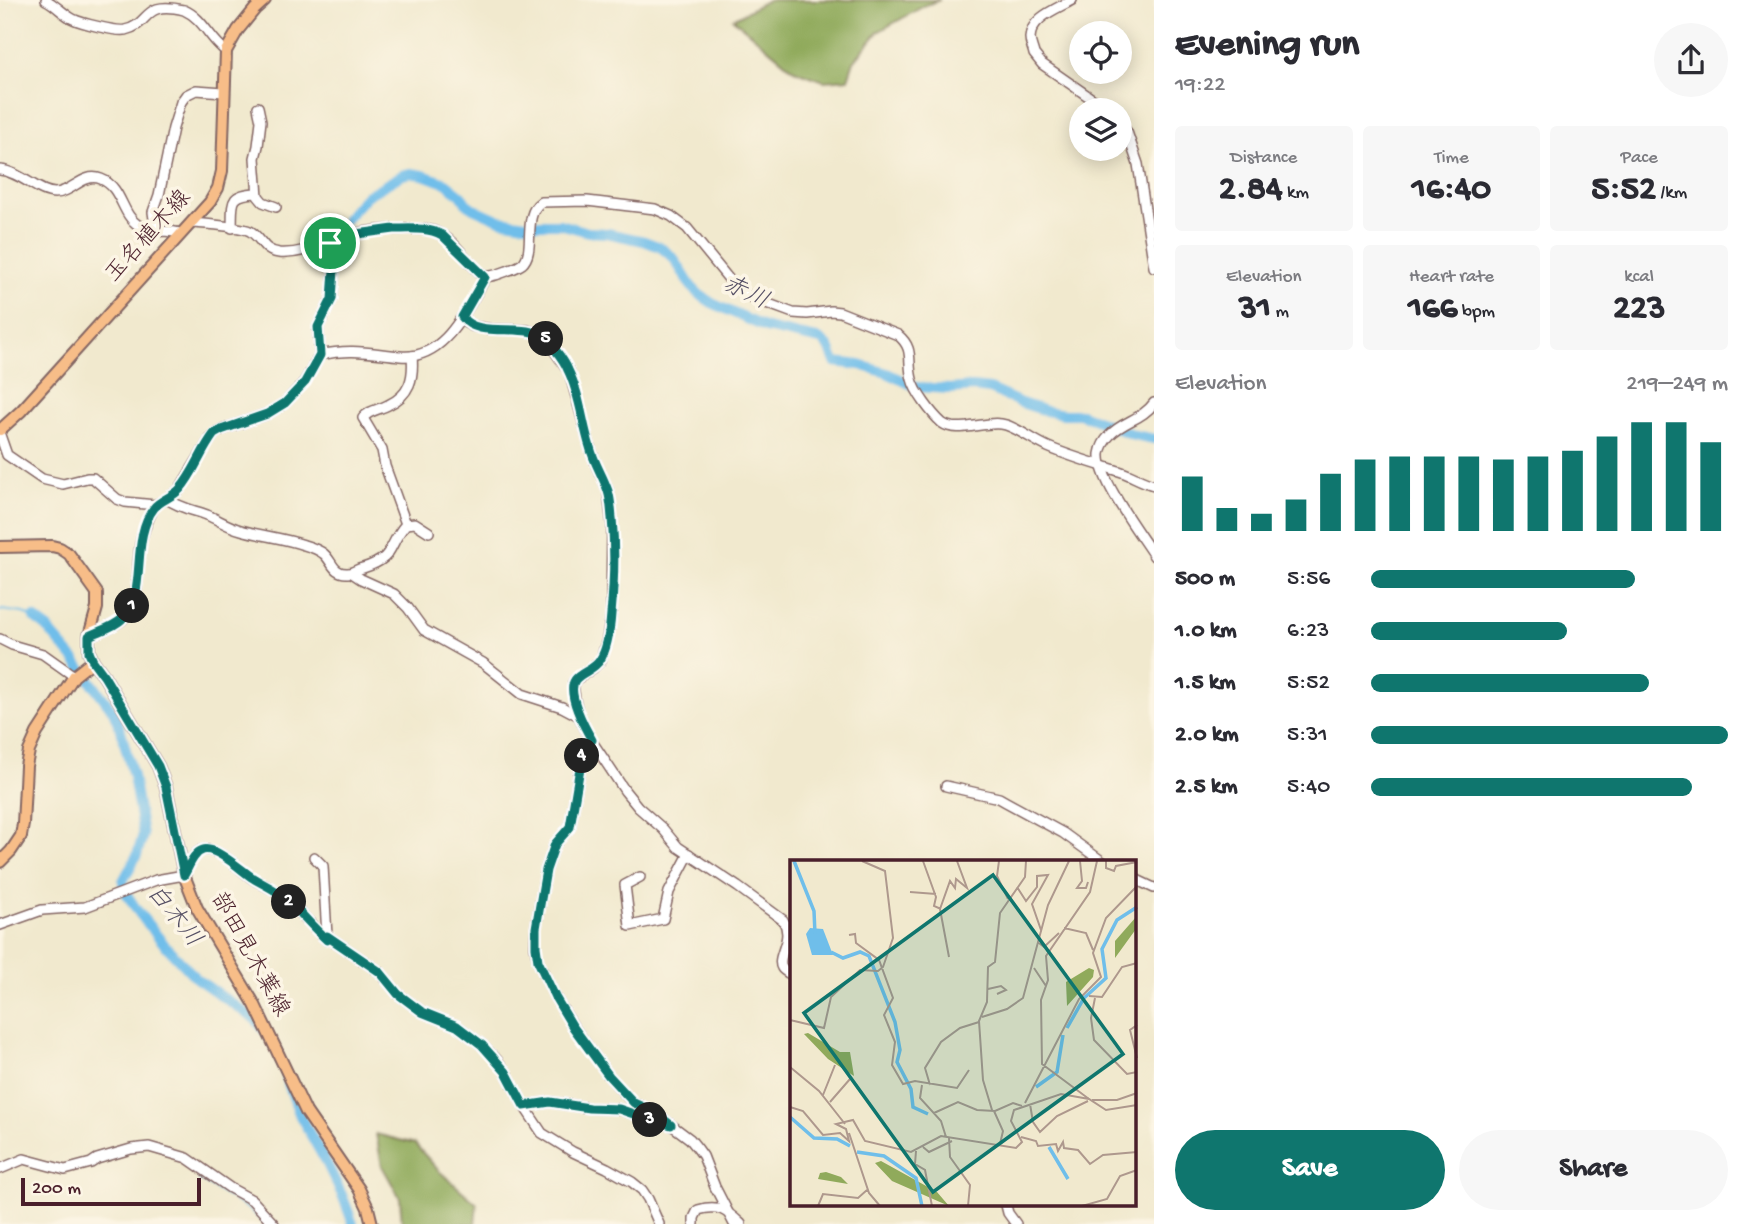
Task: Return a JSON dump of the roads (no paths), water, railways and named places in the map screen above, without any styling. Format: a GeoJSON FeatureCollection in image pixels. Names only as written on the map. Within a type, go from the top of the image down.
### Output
{"type":"FeatureCollection","features":[{"type":"Feature","properties":{"kind":"main road","name":"玉名植木線"},"geometry":{"type":"LineString","coordinates":[[0,432],[211,202],[222,171],[226,51],[238,30],[265,0]]}},
{"type":"Feature","properties":{"kind":"main road"},"geometry":{"type":"LineString","coordinates":[[0,547],[52,545],[60,548],[69,554],[97,593],[97,608],[89,636],[89,652],[82,670],[37,733],[29,751],[21,836],[0,862]]}},
{"type":"Feature","properties":{"kind":"main road","name":"部田見木葉線"},"geometry":{"type":"LineString","coordinates":[[82,670],[104,676],[158,766],[166,787],[184,875],[197,908],[255,1004],[306,1112],[359,1189],[372,1224]]}},
{"type":"Feature","properties":{"kind":"street"},"geometry":{"type":"LineString","coordinates":[[46,0],[72,19],[117,31],[133,27],[153,6],[173,6],[193,15],[216,44],[226,51]]}},
{"type":"Feature","properties":{"kind":"street"},"geometry":{"type":"LineString","coordinates":[[1073,0],[1036,22],[1029,41],[1042,64],[1091,98]]}},
{"type":"Feature","properties":{"kind":"street"},"geometry":{"type":"LineString","coordinates":[[156,232],[153,212],[181,102],[186,95],[197,90],[224,92]]}},
{"type":"Feature","properties":{"kind":"street"},"geometry":{"type":"LineString","coordinates":[[257,107],[261,121],[255,158],[257,192],[263,202],[276,207]]}},
{"type":"Feature","properties":{"kind":"street"},"geometry":{"type":"LineString","coordinates":[[1132,147],[1138,164],[1154,267]]}},
{"type":"Feature","properties":{"kind":"street"},"geometry":{"type":"LineString","coordinates":[[0,170],[16,174],[52,193],[64,191],[88,178],[103,180],[116,191],[134,222],[156,232],[180,233]]}},
{"type":"Feature","properties":{"kind":"street"},"geometry":{"type":"LineString","coordinates":[[232,228],[233,201],[244,193],[257,192]]}},
{"type":"Feature","properties":{"kind":"street"},"geometry":{"type":"LineString","coordinates":[[320,355],[344,350],[404,357],[434,350],[462,317],[485,277],[496,275],[525,260],[533,210],[541,202],[587,201],[655,209],[671,216],[687,228],[732,283],[750,297],[793,313],[840,312],[898,335],[909,349],[912,378],[918,393],[943,423],[957,427],[1005,424],[1050,448],[1121,471],[1154,485]]}},
{"type":"Feature","properties":{"kind":"street"},"geometry":{"type":"LineString","coordinates":[[191,223],[248,231],[267,249],[276,253],[299,251],[367,232],[394,229],[435,231],[449,241],[485,277]]}},
{"type":"Feature","properties":{"kind":"street"},"geometry":{"type":"LineString","coordinates":[[89,636],[121,621],[131,608],[137,587],[144,529],[155,506],[179,490],[214,434],[267,414],[285,403],[305,382],[320,355],[318,327],[332,299],[334,288],[330,243]]}},
{"type":"Feature","properties":{"kind":"street"},"geometry":{"type":"LineString","coordinates":[[462,317],[472,326],[527,330],[541,335],[548,342],[569,371],[590,447],[608,490],[612,525],[611,615],[601,660],[573,683],[579,716],[632,799],[678,847],[783,920],[788,935],[780,965],[790,973]]}},
{"type":"Feature","properties":{"kind":"street"},"geometry":{"type":"LineString","coordinates":[[406,524],[385,467],[382,450],[363,418],[365,414],[389,405],[402,396],[412,380],[412,356]]}},
{"type":"Feature","properties":{"kind":"street"},"geometry":{"type":"LineString","coordinates":[[1154,403],[1144,414],[1117,428],[1106,439],[1100,454],[1106,480],[1154,556]]}},
{"type":"Feature","properties":{"kind":"street"},"geometry":{"type":"LineString","coordinates":[[0,432],[7,455],[42,480],[63,484],[93,478],[117,499],[155,506]]}},
{"type":"Feature","properties":{"kind":"street"},"geometry":{"type":"LineString","coordinates":[[167,499],[226,525],[308,547],[324,555],[333,568],[352,573],[394,594],[424,630],[483,663],[522,694],[562,707],[579,716]]}},
{"type":"Feature","properties":{"kind":"street"},"geometry":{"type":"LineString","coordinates":[[352,573],[376,564],[387,556],[406,524],[415,523],[429,531]]}},
{"type":"Feature","properties":{"kind":"street"},"geometry":{"type":"LineString","coordinates":[[0,639],[82,670]]}},
{"type":"Feature","properties":{"kind":"street"},"geometry":{"type":"LineString","coordinates":[[592,740],[582,756],[570,827],[555,844],[546,870],[536,928],[538,961],[561,1007],[609,1076],[634,1103],[654,1112],[690,1139],[698,1149],[734,1224]]}},
{"type":"Feature","properties":{"kind":"street"},"geometry":{"type":"LineString","coordinates":[[946,786],[999,798],[1063,833],[1100,860]]}},
{"type":"Feature","properties":{"kind":"street"},"geometry":{"type":"LineString","coordinates":[[0,925],[42,910],[85,907],[156,880],[184,875],[199,851],[207,849],[272,888],[327,940],[323,866],[314,857]]}},
{"type":"Feature","properties":{"kind":"street"},"geometry":{"type":"LineString","coordinates":[[640,877],[625,885],[630,926],[663,919],[668,892],[689,854]]}},
{"type":"Feature","properties":{"kind":"street"},"geometry":{"type":"LineString","coordinates":[[1136,879],[1154,888]]}},
{"type":"Feature","properties":{"kind":"street"},"geometry":{"type":"LineString","coordinates":[[327,936],[380,972],[398,994],[422,1012],[457,1026],[482,1045],[506,1072],[542,1133],[555,1143],[632,1182],[642,1190],[654,1208],[659,1224]]}},
{"type":"Feature","properties":{"kind":"street"},"geometry":{"type":"LineString","coordinates":[[524,1106],[550,1102],[619,1109],[671,1125]]}},
{"type":"Feature","properties":{"kind":"street"},"geometry":{"type":"LineString","coordinates":[[0,1169],[24,1159],[65,1170],[131,1149],[149,1147],[187,1158],[229,1188],[252,1200],[274,1224]]}},
{"type":"Feature","properties":{"kind":"street"},"geometry":{"type":"LineString","coordinates":[[694,1224],[698,1210],[708,1207],[725,1209],[741,1224]]}},
{"type":"Feature","properties":{"kind":"street"},"geometry":{"type":"LineString","coordinates":[[1007,1209],[1007,1224]]}},
{"type":"Feature","properties":{"kind":"street"},"geometry":{"type":"LineString","coordinates":[[1007,1209],[1016,1224]]}},
{"type":"Feature","properties":{"kind":"waterway","name":"赤川"},"geometry":{"type":"LineString","coordinates":[[346,219],[366,196],[402,175],[423,175],[446,183],[473,208],[500,220],[525,224],[560,224],[588,232],[644,241],[660,247],[673,257],[691,286],[712,303],[766,328],[821,340],[829,347],[835,362],[860,365],[887,373],[916,387],[990,389],[1046,411],[1081,414],[1134,435],[1154,439]]}},
{"type":"Feature","properties":{"kind":"waterway"},"geometry":{"type":"LineString","coordinates":[[0,611],[23,613],[34,618]]}},
{"type":"Feature","properties":{"kind":"waterway","name":"白木川"},"geometry":{"type":"LineString","coordinates":[[34,618],[46,627],[74,659],[113,711],[121,731],[133,776],[143,835],[137,855],[123,881],[124,890],[164,944],[197,979],[256,1020],[265,1031]]}},
{"type":"Feature","properties":{"kind":"waterway","name":"白木川"},"geometry":{"type":"LineString","coordinates":[[286,1078],[300,1116],[327,1164],[353,1224]]}},
{"type":"Feature","properties":{"kind":"waterway"},"geometry":{"type":"LineString","coordinates":[[199,1179],[242,1205],[265,1224]]}}]}
